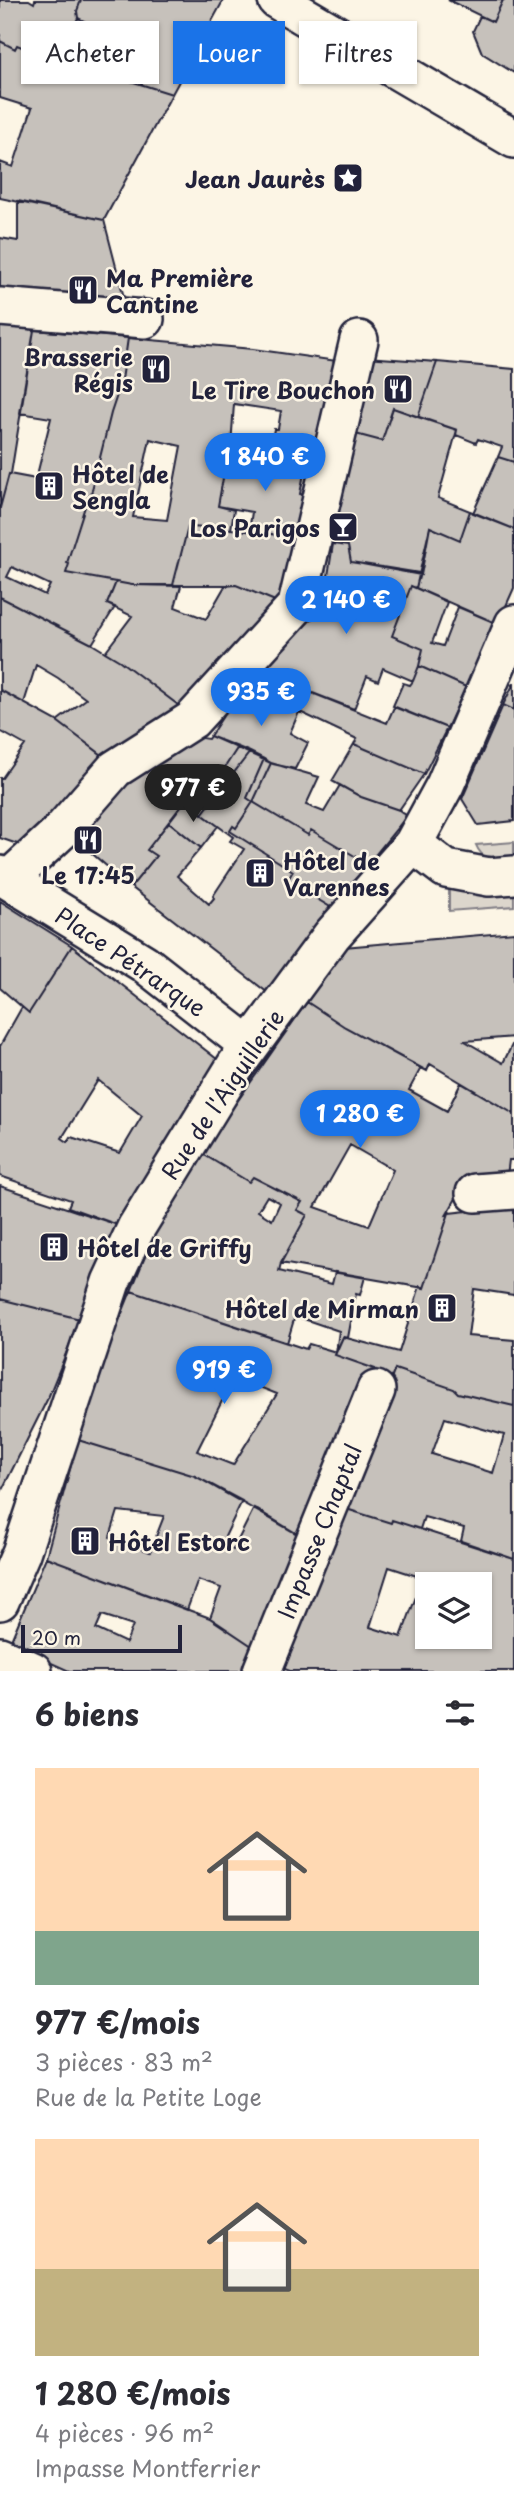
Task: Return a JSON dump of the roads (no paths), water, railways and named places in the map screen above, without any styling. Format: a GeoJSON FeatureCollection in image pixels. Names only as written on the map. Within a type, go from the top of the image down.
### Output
{"type":"FeatureCollection","features":[{"type":"Feature","properties":{"kind":"street"},"geometry":{"type":"LineString","coordinates":[[277,0],[514,139]]}},
{"type":"Feature","properties":{"kind":"street"},"geometry":{"type":"LineString","coordinates":[[0,307],[145,319]]}},
{"type":"Feature","properties":{"kind":"street"},"geometry":{"type":"LineString","coordinates":[[4,878],[60,832],[115,769],[192,720],[297,605],[359,340]]}},
{"type":"Feature","properties":{"kind":"street","name":"Rue de l'Aiguillerie"},"geometry":{"type":"LineString","coordinates":[[0,1601],[10,1547],[111,1282],[136,1228],[236,1065],[332,935],[413,844],[445,785],[514,624]]}},
{"type":"Feature","properties":{"kind":"street"},"geometry":{"type":"LineString","coordinates":[[413,844],[446,869],[489,877],[514,875]]}},
{"type":"Feature","properties":{"kind":"street","name":"Place Pétrarque"},"geometry":{"type":"LineString","coordinates":[[4,878],[145,964],[250,1046]]}},
{"type":"Feature","properties":{"kind":"street"},"geometry":{"type":"LineString","coordinates":[[475,1193],[514,1191]]}},
{"type":"Feature","properties":{"kind":"street","name":"Impasse Chaptal"},"geometry":{"type":"LineString","coordinates":[[262,1671],[376,1390]]}},
{"type":"Feature","properties":{"kind":"street"},"geometry":{"type":"LineString","coordinates":[[0,1656],[33,1671]]}},
{"type":"Feature","properties":{"kind":"place","name":"Jean Jaurès"},"geometry":{"type":"Point","coordinates":[348,178]}},
{"type":"Feature","properties":{"kind":"place","name":"Ma Première Cantine"},"geometry":{"type":"Point","coordinates":[83,290]}},
{"type":"Feature","properties":{"kind":"place","name":"Brasserie Régis"},"geometry":{"type":"Point","coordinates":[156,369]}},
{"type":"Feature","properties":{"kind":"place","name":"Le Tire Bouchon"},"geometry":{"type":"Point","coordinates":[398,389]}},
{"type":"Feature","properties":{"kind":"place","name":"Hôtel de Sengla"},"geometry":{"type":"Point","coordinates":[49,486]}},
{"type":"Feature","properties":{"kind":"place","name":"Los Parigos"},"geometry":{"type":"Point","coordinates":[343,527]}},
{"type":"Feature","properties":{"kind":"place","name":"Le 17:45"},"geometry":{"type":"Point","coordinates":[88,840]}},
{"type":"Feature","properties":{"kind":"place","name":"Hôtel de Varennes"},"geometry":{"type":"Point","coordinates":[260,873]}},
{"type":"Feature","properties":{"kind":"place","name":"Hôtel de Griffy"},"geometry":{"type":"Point","coordinates":[54,1247]}},
{"type":"Feature","properties":{"kind":"place","name":"Hôtel de Mirman"},"geometry":{"type":"Point","coordinates":[442,1308]}},
{"type":"Feature","properties":{"kind":"place","name":"Hôtel Estorc"},"geometry":{"type":"Point","coordinates":[85,1541]}}]}
